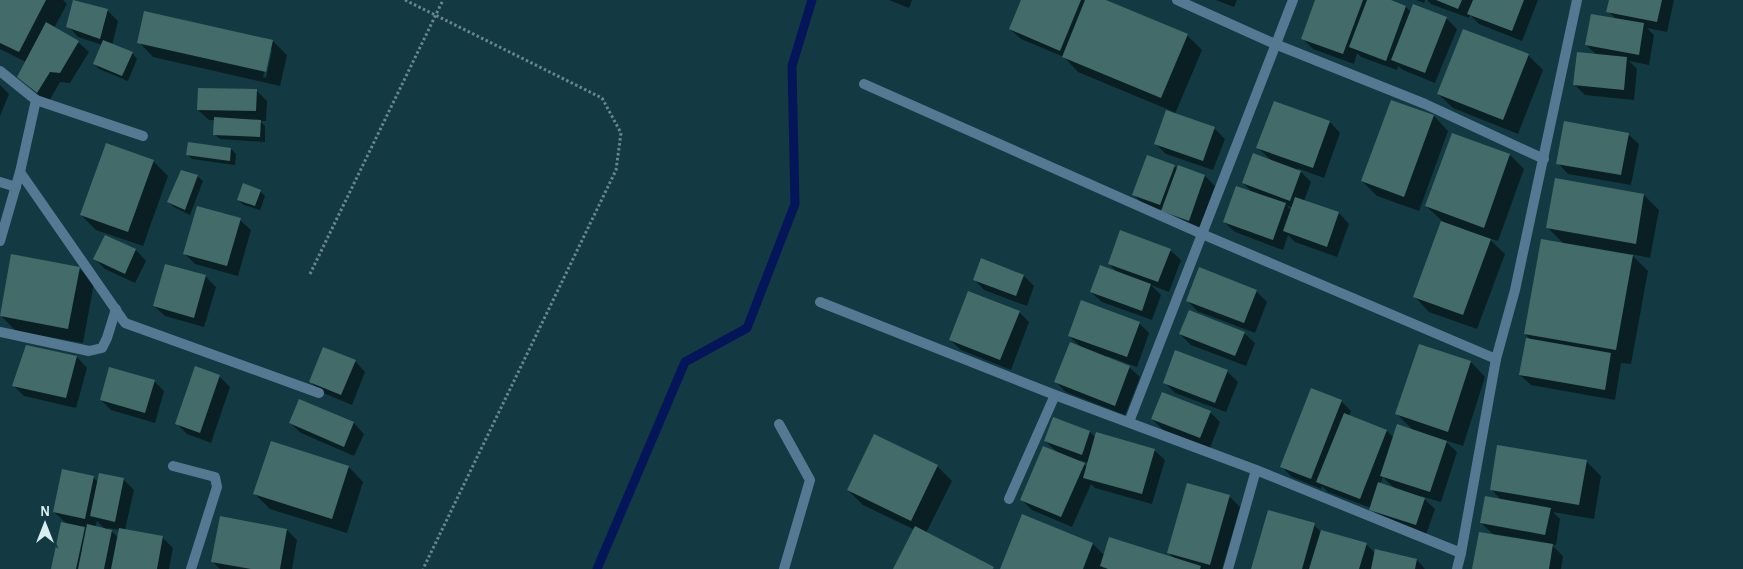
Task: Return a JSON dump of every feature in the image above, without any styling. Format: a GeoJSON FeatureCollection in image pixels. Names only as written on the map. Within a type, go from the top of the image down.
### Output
{"type":"FeatureCollection","features":[{"type":"Feature","properties":{"kind":"street"},"geometry":{"type":"LineString","coordinates":[[1177,0],[1275,44],[1425,104],[1544,159]]}},
{"type":"Feature","properties":{"kind":"street"},"geometry":{"type":"LineString","coordinates":[[1129,422],[1293,0]]}},
{"type":"Feature","properties":{"kind":"street"},"geometry":{"type":"LineString","coordinates":[[1457,569],[1496,359],[1515,290],[1577,0]]}},
{"type":"Feature","properties":{"kind":"street"},"geometry":{"type":"LineString","coordinates":[[0,71],[36,100],[143,136]]}},
{"type":"Feature","properties":{"kind":"street"},"geometry":{"type":"LineString","coordinates":[[864,84],[1202,234],[1496,359]]}},
{"type":"Feature","properties":{"kind":"street"},"geometry":{"type":"LineString","coordinates":[[0,242],[20,172],[36,100]]}},
{"type":"Feature","properties":{"kind":"street"},"geometry":{"type":"LineString","coordinates":[[20,172],[125,324],[319,393]]}},
{"type":"Feature","properties":{"kind":"street"},"geometry":{"type":"LineString","coordinates":[[0,182],[16,186]]}},
{"type":"Feature","properties":{"kind":"street"},"geometry":{"type":"LineString","coordinates":[[820,302],[1055,395],[1256,470],[1461,552]]}},
{"type":"Feature","properties":{"kind":"street"},"geometry":{"type":"LineString","coordinates":[[0,332],[89,351],[102,348],[116,309]]}},
{"type":"Feature","properties":{"kind":"street"},"geometry":{"type":"LineString","coordinates":[[1009,499],[1055,395]]}},
{"type":"Feature","properties":{"kind":"street"},"geometry":{"type":"LineString","coordinates":[[779,424],[810,480],[784,569]]}},
{"type":"Feature","properties":{"kind":"street"},"geometry":{"type":"LineString","coordinates":[[173,466],[215,477],[217,487],[191,569]]}},
{"type":"Feature","properties":{"kind":"street"},"geometry":{"type":"LineString","coordinates":[[1228,569],[1256,470]]}},
{"type":"Feature","properties":{"kind":"path"},"geometry":{"type":"LineString","coordinates":[[405,0],[602,98],[621,133],[616,170],[423,569]]}},
{"type":"Feature","properties":{"kind":"path"},"geometry":{"type":"LineString","coordinates":[[310,274],[443,0]]}},
{"type":"Feature","properties":{"kind":"building"},"geometry":{"type":"Polygon","coordinates":[[[0,0],[46,0],[19,52],[0,43],[0,0]]]}},
{"type":"Feature","properties":{"kind":"building"},"geometry":{"type":"Polygon","coordinates":[[[73,0],[108,9],[100,39],[66,27],[73,0]]]}},
{"type":"Feature","properties":{"kind":"building"},"geometry":{"type":"Polygon","coordinates":[[[1021,0],[1081,0],[1060,51],[1009,29],[1021,0]]]}},
{"type":"Feature","properties":{"kind":"building"},"geometry":{"type":"Polygon","coordinates":[[[1085,0],[1106,0],[1188,34],[1161,98],[1062,57],[1085,0]]]}},
{"type":"Feature","properties":{"kind":"building"},"geometry":{"type":"Polygon","coordinates":[[[1315,0],[1363,0],[1343,54],[1301,39],[1315,0]]]}},
{"type":"Feature","properties":{"kind":"building"},"geometry":{"type":"Polygon","coordinates":[[[1367,0],[1391,0],[1406,6],[1386,61],[1349,47],[1367,0]]]}},
{"type":"Feature","properties":{"kind":"building"},"geometry":{"type":"Polygon","coordinates":[[[1436,0],[1462,0],[1458,9],[1436,0]]]}},
{"type":"Feature","properties":{"kind":"building"},"geometry":{"type":"Polygon","coordinates":[[[1473,0],[1524,0],[1512,31],[1467,14],[1473,0]]]}},
{"type":"Feature","properties":{"kind":"building"},"geometry":{"type":"Polygon","coordinates":[[[1609,0],[1662,0],[1657,22],[1606,12],[1609,0]]]}},
{"type":"Feature","properties":{"kind":"building"},"geometry":{"type":"Polygon","coordinates":[[[1413,4],[1447,17],[1425,73],[1391,60],[1413,4]]]}},
{"type":"Feature","properties":{"kind":"building"},"geometry":{"type":"Polygon","coordinates":[[[144,11],[273,40],[266,72],[137,43],[144,11]]]}},
{"type":"Feature","properties":{"kind":"building"},"geometry":{"type":"Polygon","coordinates":[[[1591,14],[1644,23],[1639,55],[1585,45],[1591,14]]]}},
{"type":"Feature","properties":{"kind":"building"},"geometry":{"type":"Polygon","coordinates":[[[46,22],[79,41],[60,73],[50,72],[37,93],[17,77],[46,22]]]}},
{"type":"Feature","properties":{"kind":"building"},"geometry":{"type":"Polygon","coordinates":[[[1463,29],[1529,54],[1503,120],[1437,94],[1463,29]]]}},
{"type":"Feature","properties":{"kind":"building"},"geometry":{"type":"Polygon","coordinates":[[[103,40],[133,52],[122,76],[93,64],[103,40]]]}},
{"type":"Feature","properties":{"kind":"building"},"geometry":{"type":"Polygon","coordinates":[[[1577,52],[1627,57],[1624,90],[1573,85],[1577,52]]]}},
{"type":"Feature","properties":{"kind":"building"},"geometry":{"type":"Polygon","coordinates":[[[198,88],[257,89],[256,111],[197,110],[198,88]]]}},
{"type":"Feature","properties":{"kind":"building"},"geometry":{"type":"Polygon","coordinates":[[[1391,100],[1434,115],[1404,197],[1361,181],[1391,100]]]}},
{"type":"Feature","properties":{"kind":"building"},"geometry":{"type":"Polygon","coordinates":[[[1274,101],[1330,121],[1313,168],[1256,148],[1274,101]]]}},
{"type":"Feature","properties":{"kind":"building"},"geometry":{"type":"Polygon","coordinates":[[[1166,110],[1215,127],[1203,161],[1154,144],[1166,110]]]}},
{"type":"Feature","properties":{"kind":"building"},"geometry":{"type":"Polygon","coordinates":[[[214,117],[261,120],[260,137],[213,135],[214,117]]]}},
{"type":"Feature","properties":{"kind":"building"},"geometry":{"type":"Polygon","coordinates":[[[1564,121],[1629,133],[1621,175],[1556,164],[1564,121]]]}},
{"type":"Feature","properties":{"kind":"building"},"geometry":{"type":"Polygon","coordinates":[[[1452,133],[1510,154],[1484,228],[1425,206],[1452,133]]]}},
{"type":"Feature","properties":{"kind":"building"},"geometry":{"type":"Polygon","coordinates":[[[188,142],[231,148],[230,161],[186,155],[188,142]]]}},
{"type":"Feature","properties":{"kind":"building"},"geometry":{"type":"Polygon","coordinates":[[[106,143],[154,160],[128,232],[80,215],[106,143]]]}},
{"type":"Feature","properties":{"kind":"building"},"geometry":{"type":"Polygon","coordinates":[[[1253,153],[1301,171],[1290,201],[1242,183],[1253,153]]]}},
{"type":"Feature","properties":{"kind":"building"},"geometry":{"type":"Polygon","coordinates":[[[1147,155],[1175,165],[1160,205],[1132,195],[1147,155]]]}},
{"type":"Feature","properties":{"kind":"building"},"geometry":{"type":"Polygon","coordinates":[[[1178,165],[1205,175],[1189,221],[1161,211],[1178,165]]]}},
{"type":"Feature","properties":{"kind":"building"},"geometry":{"type":"Polygon","coordinates":[[[181,170],[198,175],[185,210],[167,202],[181,170]]]}},
{"type":"Feature","properties":{"kind":"building"},"geometry":{"type":"Polygon","coordinates":[[[1555,178],[1644,194],[1636,244],[1546,228],[1555,178]]]}},
{"type":"Feature","properties":{"kind":"building"},"geometry":{"type":"Polygon","coordinates":[[[243,183],[261,190],[255,206],[237,200],[243,183]]]}},
{"type":"Feature","properties":{"kind":"building"},"geometry":{"type":"Polygon","coordinates":[[[1236,186],[1286,203],[1273,240],[1223,222],[1236,186]]]}},
{"type":"Feature","properties":{"kind":"building"},"geometry":{"type":"Polygon","coordinates":[[[1295,197],[1339,212],[1327,247],[1283,231],[1295,197]]]}},
{"type":"Feature","properties":{"kind":"building"},"geometry":{"type":"Polygon","coordinates":[[[197,206],[241,218],[227,266],[183,254],[197,206]]]}},
{"type":"Feature","properties":{"kind":"building"},"geometry":{"type":"Polygon","coordinates":[[[1441,221],[1491,239],[1463,315],[1413,297],[1441,221]]]}},
{"type":"Feature","properties":{"kind":"building"},"geometry":{"type":"Polygon","coordinates":[[[1120,230],[1171,249],[1158,282],[1108,264],[1120,230]]]}},
{"type":"Feature","properties":{"kind":"building"},"geometry":{"type":"Polygon","coordinates":[[[105,235],[136,249],[125,274],[93,259],[105,235]]]}},
{"type":"Feature","properties":{"kind":"building"},"geometry":{"type":"Polygon","coordinates":[[[1541,239],[1633,255],[1616,350],[1524,334],[1541,239]]]}},
{"type":"Feature","properties":{"kind":"building"},"geometry":{"type":"Polygon","coordinates":[[[11,254],[80,267],[68,329],[0,316],[11,254]]]}},
{"type":"Feature","properties":{"kind":"building"},"geometry":{"type":"Polygon","coordinates":[[[981,258],[1024,275],[1016,296],[973,280],[981,258]]]}},
{"type":"Feature","properties":{"kind":"building"},"geometry":{"type":"Polygon","coordinates":[[[165,264],[206,275],[194,318],[153,306],[165,264]]]}},
{"type":"Feature","properties":{"kind":"building"},"geometry":{"type":"Polygon","coordinates":[[[1100,265],[1151,284],[1142,311],[1090,292],[1100,265]]]}},
{"type":"Feature","properties":{"kind":"building"},"geometry":{"type":"Polygon","coordinates":[[[1199,267],[1257,290],[1244,323],[1186,301],[1199,267]]]}},
{"type":"Feature","properties":{"kind":"building"},"geometry":{"type":"Polygon","coordinates":[[[968,291],[1020,311],[1000,360],[949,340],[968,291]]]}},
{"type":"Feature","properties":{"kind":"building"},"geometry":{"type":"Polygon","coordinates":[[[1081,300],[1140,322],[1127,357],[1068,336],[1081,300]]]}},
{"type":"Feature","properties":{"kind":"building"},"geometry":{"type":"Polygon","coordinates":[[[1189,310],[1245,332],[1235,356],[1179,334],[1189,310]]]}},
{"type":"Feature","properties":{"kind":"building"},"geometry":{"type":"Polygon","coordinates":[[[1526,338],[1611,353],[1605,390],[1519,375],[1526,338]]]}},
{"type":"Feature","properties":{"kind":"building"},"geometry":{"type":"Polygon","coordinates":[[[1070,342],[1130,366],[1115,406],[1054,382],[1070,342]]]}},
{"type":"Feature","properties":{"kind":"building"},"geometry":{"type":"Polygon","coordinates":[[[1419,344],[1471,361],[1448,432],[1395,414],[1419,344]]]}},
{"type":"Feature","properties":{"kind":"building"},"geometry":{"type":"Polygon","coordinates":[[[26,345],[77,356],[66,398],[12,386],[26,345]]]}},
{"type":"Feature","properties":{"kind":"building"},"geometry":{"type":"Polygon","coordinates":[[[323,347],[356,360],[341,395],[309,382],[323,347]]]}},
{"type":"Feature","properties":{"kind":"building"},"geometry":{"type":"Polygon","coordinates":[[[1175,350],[1228,370],[1215,403],[1163,383],[1175,350]]]}},
{"type":"Feature","properties":{"kind":"building"},"geometry":{"type":"Polygon","coordinates":[[[195,366],[220,375],[200,433],[175,424],[195,366]]]}},
{"type":"Feature","properties":{"kind":"building"},"geometry":{"type":"Polygon","coordinates":[[[109,367],[155,380],[145,413],[100,400],[109,367]]]}},
{"type":"Feature","properties":{"kind":"building"},"geometry":{"type":"Polygon","coordinates":[[[1311,388],[1342,400],[1311,479],[1280,467],[1311,388]]]}},
{"type":"Feature","properties":{"kind":"building"},"geometry":{"type":"Polygon","coordinates":[[[1162,392],[1211,411],[1200,438],[1151,419],[1162,392]]]}},
{"type":"Feature","properties":{"kind":"building"},"geometry":{"type":"Polygon","coordinates":[[[299,399],[354,422],[344,447],[289,423],[299,399]]]}},
{"type":"Feature","properties":{"kind":"building"},"geometry":{"type":"Polygon","coordinates":[[[1344,413],[1387,430],[1360,499],[1316,482],[1344,413]]]}},
{"type":"Feature","properties":{"kind":"building"},"geometry":{"type":"Polygon","coordinates":[[[1053,417],[1090,431],[1082,455],[1044,441],[1053,417]]]}},
{"type":"Feature","properties":{"kind":"building"},"geometry":{"type":"Polygon","coordinates":[[[1397,424],[1447,441],[1430,492],[1380,476],[1397,424]]]}},
{"type":"Feature","properties":{"kind":"building"},"geometry":{"type":"Polygon","coordinates":[[[1096,432],[1155,449],[1142,494],[1083,478],[1096,432]]]}},
{"type":"Feature","properties":{"kind":"building"},"geometry":{"type":"Polygon","coordinates":[[[874,434],[938,465],[911,521],[847,490],[874,434]]]}},
{"type":"Feature","properties":{"kind":"building"},"geometry":{"type":"Polygon","coordinates":[[[271,441],[349,466],[332,519],[253,494],[271,441]]]}},
{"type":"Feature","properties":{"kind":"building"},"geometry":{"type":"Polygon","coordinates":[[[1497,445],[1587,460],[1579,505],[1490,490],[1497,445]]]}},
{"type":"Feature","properties":{"kind":"building"},"geometry":{"type":"Polygon","coordinates":[[[1043,446],[1085,463],[1061,517],[1020,500],[1043,446]]]}},
{"type":"Feature","properties":{"kind":"building"},"geometry":{"type":"Polygon","coordinates":[[[62,469],[94,476],[85,519],[53,512],[62,469]]]}},
{"type":"Feature","properties":{"kind":"building"},"geometry":{"type":"Polygon","coordinates":[[[99,473],[124,478],[115,522],[90,516],[99,473]]]}},
{"type":"Feature","properties":{"kind":"building"},"geometry":{"type":"Polygon","coordinates":[[[1378,482],[1425,498],[1416,525],[1369,510],[1378,482]]]}},
{"type":"Feature","properties":{"kind":"building"},"geometry":{"type":"Polygon","coordinates":[[[1187,483],[1230,495],[1210,565],[1167,553],[1187,483]]]}},
{"type":"Feature","properties":{"kind":"building"},"geometry":{"type":"Polygon","coordinates":[[[1485,496],[1551,508],[1545,535],[1480,523],[1485,496]]]}},
{"type":"Feature","properties":{"kind":"building"},"geometry":{"type":"Polygon","coordinates":[[[1268,510],[1315,523],[1302,569],[1251,569],[1268,510]]]}},
{"type":"Feature","properties":{"kind":"building"},"geometry":{"type":"Polygon","coordinates":[[[1022,514],[1093,543],[1083,569],[1000,569],[1022,514]]]}},
{"type":"Feature","properties":{"kind":"building"},"geometry":{"type":"Polygon","coordinates":[[[220,516],[287,529],[280,569],[251,569],[211,562],[220,516]]]}},
{"type":"Feature","properties":{"kind":"building"},"geometry":{"type":"Polygon","coordinates":[[[61,522],[85,527],[76,569],[51,569],[61,522]]]}},
{"type":"Feature","properties":{"kind":"building"},"geometry":{"type":"Polygon","coordinates":[[[87,524],[112,530],[104,569],[78,569],[87,524]]]}},
{"type":"Feature","properties":{"kind":"building"},"geometry":{"type":"Polygon","coordinates":[[[915,526],[994,567],[993,569],[893,569],[915,526]]]}},
{"type":"Feature","properties":{"kind":"building"},"geometry":{"type":"Polygon","coordinates":[[[119,528],[163,536],[157,569],[111,569],[119,528]]]}},
{"type":"Feature","properties":{"kind":"building"},"geometry":{"type":"Polygon","coordinates":[[[1321,530],[1367,543],[1359,569],[1309,569],[1321,530]]]}},
{"type":"Feature","properties":{"kind":"building"},"geometry":{"type":"Polygon","coordinates":[[[1479,532],[1553,544],[1549,569],[1472,569],[1479,532]]]}},
{"type":"Feature","properties":{"kind":"building"},"geometry":{"type":"Polygon","coordinates":[[[1109,537],[1201,566],[1200,569],[1108,569],[1100,566],[1109,537]]]}},
{"type":"Feature","properties":{"kind":"building"},"geometry":{"type":"Polygon","coordinates":[[[1375,549],[1417,559],[1415,569],[1371,569],[1375,549]]]}},
{"type":"Feature","properties":{"kind":"waterway"},"geometry":{"type":"LineString","coordinates":[[597,569],[685,362],[747,328],[795,204],[792,66],[812,0]]}}]}
